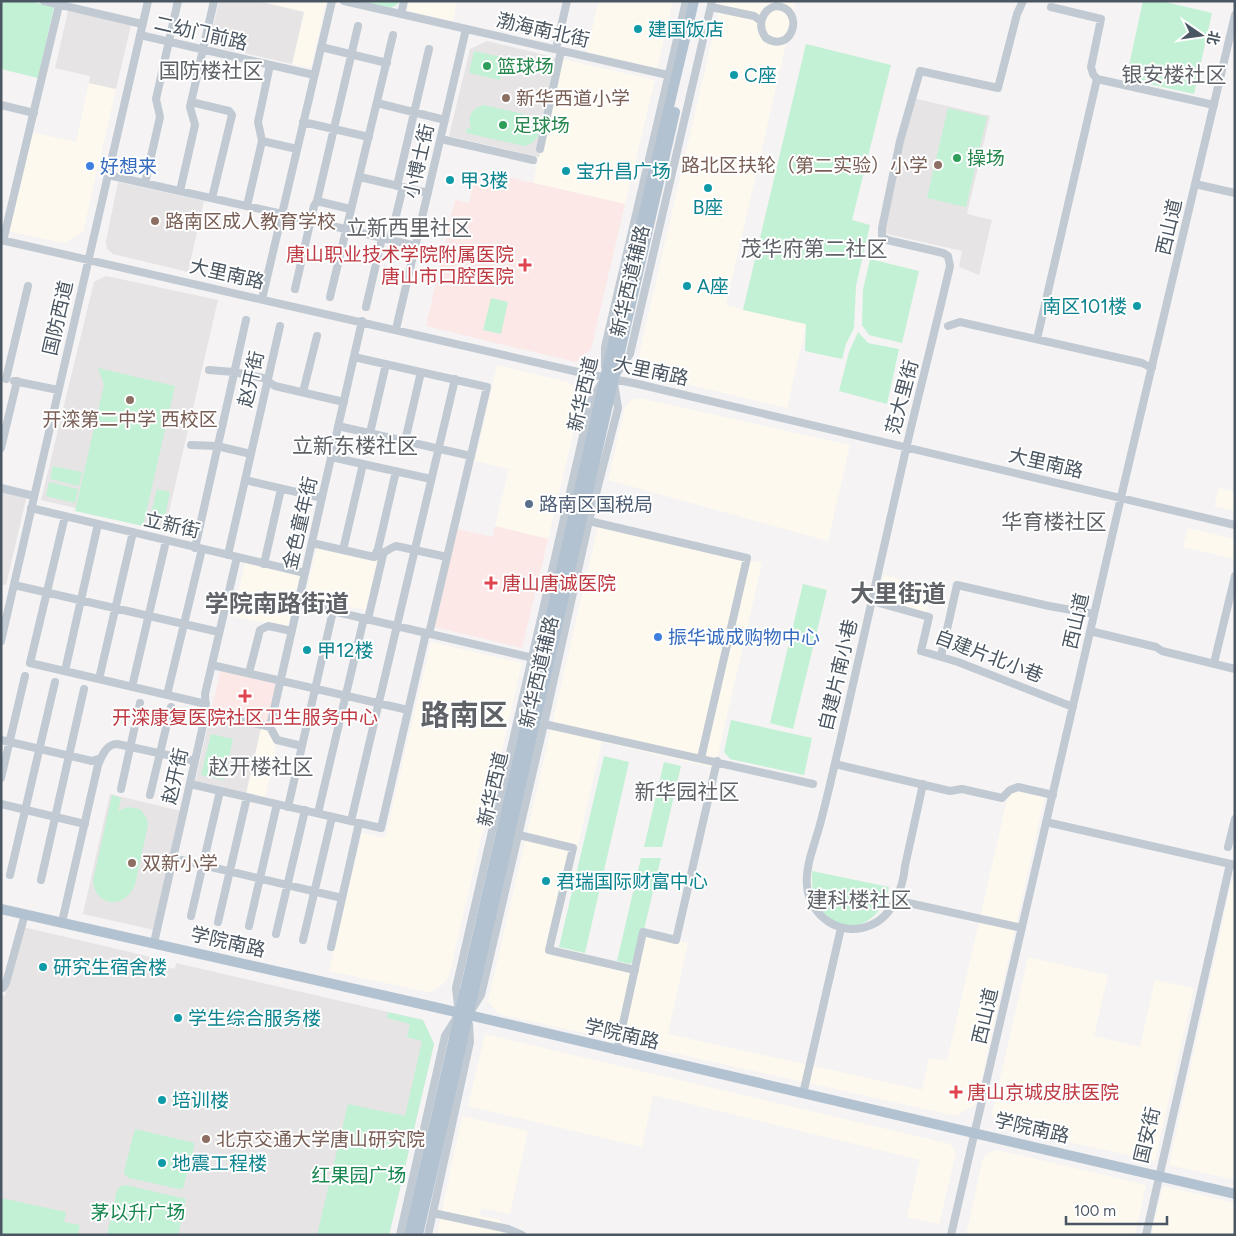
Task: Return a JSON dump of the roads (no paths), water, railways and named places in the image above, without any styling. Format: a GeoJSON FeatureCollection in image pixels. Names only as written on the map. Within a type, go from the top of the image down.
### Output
{"type":"FeatureCollection","features":[{"type":"Feature","properties":{"kind":"main road","name":"新华西道"},"geometry":{"type":"LineString","coordinates":[[409,1235],[464,1015],[514,834],[673,76],[694,1]]}},
{"type":"Feature","properties":{"kind":"main road","name":"新华西道"},"geometry":{"type":"LineString","coordinates":[[418,1235],[464,1015],[609,378],[701,1]]}},
{"type":"Feature","properties":{"kind":"main road","name":"学院南路"},"geometry":{"type":"LineString","coordinates":[[1,909],[975,1132],[1235,1194]]}},
{"type":"Feature","properties":{"kind":"street"},"geometry":{"type":"LineString","coordinates":[[44,1],[142,24]]}},
{"type":"Feature","properties":{"kind":"street","name":"国防西道"},"geometry":{"type":"LineString","coordinates":[[1,642],[148,1]]}},
{"type":"Feature","properties":{"kind":"street"},"geometry":{"type":"LineString","coordinates":[[145,183],[160,117],[156,99],[178,1]]}},
{"type":"Feature","properties":{"kind":"street"},"geometry":{"type":"LineString","coordinates":[[180,191],[195,125],[190,107],[214,1]]}},
{"type":"Feature","properties":{"kind":"street"},"geometry":{"type":"LineString","coordinates":[[262,298],[332,1]]}},
{"type":"Feature","properties":{"kind":"street","name":"渤海南北街"},"geometry":{"type":"LineString","coordinates":[[344,1],[673,76]]}},
{"type":"Feature","properties":{"kind":"street"},"geometry":{"type":"LineString","coordinates":[[401,14],[404,1]]}},
{"type":"Feature","properties":{"kind":"street"},"geometry":{"type":"LineString","coordinates":[[540,149],[567,1]]}},
{"type":"Feature","properties":{"kind":"street"},"geometry":{"type":"LineString","coordinates":[[673,76],[686,1]]}},
{"type":"Feature","properties":{"kind":"street","name":"范大里街"},"geometry":{"type":"LineString","coordinates":[[907,447],[950,262],[948,256],[943,253],[887,240],[882,236],[900,141],[920,71],[998,88],[1021,1]]}},
{"type":"Feature","properties":{"kind":"street"},"geometry":{"type":"LineString","coordinates":[[2,241],[59,3]]}},
{"type":"Feature","properties":{"kind":"street"},"geometry":{"type":"LineString","coordinates":[[711,4],[754,16],[761,21]]}},
{"type":"Feature","properties":{"kind":"street","name":"新华西道辅路"},"geometry":{"type":"LineString","coordinates":[[428,1235],[470,1042],[456,988],[591,401],[630,354],[711,4]]}},
{"type":"Feature","properties":{"kind":"street"},"geometry":{"type":"LineString","coordinates":[[781,6],[786,8],[793,21],[790,35],[781,42],[770,41],[762,34],[761,21],[763,14],[771,7],[781,6]]}},
{"type":"Feature","properties":{"kind":"street"},"geometry":{"type":"LineString","coordinates":[[1051,7],[1101,19],[1091,67],[1097,79],[1214,105]]}},
{"type":"Feature","properties":{"kind":"street","name":"西山道"},"geometry":{"type":"LineString","coordinates":[[951,1235],[1195,184],[1214,105],[1231,49],[1235,15]]}},
{"type":"Feature","properties":{"kind":"street"},"geometry":{"type":"LineString","coordinates":[[295,289],[314,206],[318,201],[358,26]]}},
{"type":"Feature","properties":{"kind":"street","name":"小博士街"},"geometry":{"type":"LineString","coordinates":[[396,329],[466,29]]}},
{"type":"Feature","properties":{"kind":"street"},"geometry":{"type":"LineString","coordinates":[[330,297],[356,182],[360,177],[393,35]]}},
{"type":"Feature","properties":{"kind":"street","name":"二幼门前路"},"geometry":{"type":"LineString","coordinates":[[140,36],[314,75]]}},
{"type":"Feature","properties":{"kind":"street"},"geometry":{"type":"LineString","coordinates":[[321,47],[386,63]]}},
{"type":"Feature","properties":{"kind":"street"},"geometry":{"type":"LineString","coordinates":[[366,307],[400,187],[414,112],[429,49]]}},
{"type":"Feature","properties":{"kind":"street"},"geometry":{"type":"LineString","coordinates":[[247,206],[262,142],[258,122],[270,65]]}},
{"type":"Feature","properties":{"kind":"street"},"geometry":{"type":"LineString","coordinates":[[1037,339],[1097,79]]}},
{"type":"Feature","properties":{"kind":"street"},"geometry":{"type":"LineString","coordinates":[[191,102],[229,111],[232,115],[212,198]]}},
{"type":"Feature","properties":{"kind":"street"},"geometry":{"type":"LineString","coordinates":[[377,103],[445,120]]}},
{"type":"Feature","properties":{"kind":"street"},"geometry":{"type":"LineString","coordinates":[[1,105],[34,112]]}},
{"type":"Feature","properties":{"kind":"street"},"geometry":{"type":"LineString","coordinates":[[303,122],[369,137]]}},
{"type":"Feature","properties":{"kind":"street"},"geometry":{"type":"LineString","coordinates":[[440,139],[533,160]]}},
{"type":"Feature","properties":{"kind":"street"},"geometry":{"type":"LineString","coordinates":[[262,142],[297,150]]}},
{"type":"Feature","properties":{"kind":"street"},"geometry":{"type":"LineString","coordinates":[[108,174],[416,246]]}},
{"type":"Feature","properties":{"kind":"street"},"geometry":{"type":"LineString","coordinates":[[360,177],[428,194]]}},
{"type":"Feature","properties":{"kind":"street"},"geometry":{"type":"LineString","coordinates":[[1195,184],[1235,193]]}},
{"type":"Feature","properties":{"kind":"street"},"geometry":{"type":"LineString","coordinates":[[318,201],[350,209]]}},
{"type":"Feature","properties":{"kind":"street","name":"大里南路"},"geometry":{"type":"LineString","coordinates":[[2,241],[262,298],[1235,525]]}},
{"type":"Feature","properties":{"kind":"street"},"geometry":{"type":"LineString","coordinates":[[28,286],[4,379],[58,390]]}},
{"type":"Feature","properties":{"kind":"street"},"geometry":{"type":"LineString","coordinates":[[167,695],[184,624],[217,446],[246,320]]}},
{"type":"Feature","properties":{"kind":"street","name":"金色童年街"},"geometry":{"type":"LineString","coordinates":[[270,727],[362,322]]}},
{"type":"Feature","properties":{"kind":"street"},"geometry":{"type":"LineString","coordinates":[[948,326],[960,322],[1142,363],[1152,368]]}},
{"type":"Feature","properties":{"kind":"street","name":"赵开街"},"geometry":{"type":"LineString","coordinates":[[228,555],[280,326]]}},
{"type":"Feature","properties":{"kind":"street"},"geometry":{"type":"LineString","coordinates":[[303,392],[317,336]]}},
{"type":"Feature","properties":{"kind":"street"},"geometry":{"type":"LineString","coordinates":[[190,784],[381,828],[487,387],[354,356]]}},
{"type":"Feature","properties":{"kind":"street"},"geometry":{"type":"LineString","coordinates":[[370,433],[386,364]]}},
{"type":"Feature","properties":{"kind":"street"},"geometry":{"type":"LineString","coordinates":[[209,370],[234,372],[263,378],[275,386],[344,402]]}},
{"type":"Feature","properties":{"kind":"street"},"geometry":{"type":"LineString","coordinates":[[405,441],[421,372]]}},
{"type":"Feature","properties":{"kind":"street","name":"新华西道辅路"},"geometry":{"type":"LineString","coordinates":[[514,834],[544,724],[589,521],[618,408],[609,378]]}},
{"type":"Feature","properties":{"kind":"street"},"geometry":{"type":"LineString","coordinates":[[331,947],[342,898],[378,703],[455,379]]}},
{"type":"Feature","properties":{"kind":"street"},"geometry":{"type":"LineString","coordinates":[[1,448],[17,381]]}},
{"type":"Feature","properties":{"kind":"street"},"geometry":{"type":"LineString","coordinates":[[338,426],[471,456]]}},
{"type":"Feature","properties":{"kind":"street"},"geometry":{"type":"LineString","coordinates":[[191,445],[217,446],[251,454]]}},
{"type":"Feature","properties":{"kind":"street","name":"自建片南小巷"},"geometry":{"type":"LineString","coordinates":[[840,928],[827,922],[814,909],[810,901],[807,885],[809,864],[907,447]]}},
{"type":"Feature","properties":{"kind":"street"},"geometry":{"type":"LineString","coordinates":[[331,457],[431,479]]}},
{"type":"Feature","properties":{"kind":"street"},"geometry":{"type":"LineString","coordinates":[[343,550],[363,464]]}},
{"type":"Feature","properties":{"kind":"street"},"geometry":{"type":"LineString","coordinates":[[374,557],[378,549],[396,471]]}},
{"type":"Feature","properties":{"kind":"street"},"geometry":{"type":"LineString","coordinates":[[245,480],[322,498]]}},
{"type":"Feature","properties":{"kind":"street"},"geometry":{"type":"LineString","coordinates":[[1,488],[34,496]]}},
{"type":"Feature","properties":{"kind":"street"},"geometry":{"type":"LineString","coordinates":[[264,564],[282,488]]}},
{"type":"Feature","properties":{"kind":"street","name":"立新街"},"geometry":{"type":"LineString","coordinates":[[31,508],[305,573]]}},
{"type":"Feature","properties":{"kind":"street"},"geometry":{"type":"LineString","coordinates":[[65,516],[30,663],[167,695],[270,727],[277,740],[302,746]]}},
{"type":"Feature","properties":{"kind":"street"},"geometry":{"type":"LineString","coordinates":[[589,521],[747,558],[701,758]]}},
{"type":"Feature","properties":{"kind":"street"},"geometry":{"type":"LineString","coordinates":[[65,671],[98,524]]}},
{"type":"Feature","properties":{"kind":"street"},"geometry":{"type":"LineString","coordinates":[[99,679],[133,532]]}},
{"type":"Feature","properties":{"kind":"street"},"geometry":{"type":"LineString","coordinates":[[132,687],[166,540]]}},
{"type":"Feature","properties":{"kind":"street"},"geometry":{"type":"LineString","coordinates":[[312,543],[374,557],[383,555]]}},
{"type":"Feature","properties":{"kind":"street"},"geometry":{"type":"LineString","coordinates":[[318,814],[346,696],[383,555],[389,548],[396,546],[447,557]]}},
{"type":"Feature","properties":{"kind":"street","name":"赵开街"},"geometry":{"type":"LineString","coordinates":[[154,943],[195,762],[206,708],[205,694],[237,557]]}},
{"type":"Feature","properties":{"kind":"street"},"geometry":{"type":"LineString","coordinates":[[1214,663],[1235,576]]}},
{"type":"Feature","properties":{"kind":"street"},"geometry":{"type":"LineString","coordinates":[[14,585],[220,632]]}},
{"type":"Feature","properties":{"kind":"street"},"geometry":{"type":"LineString","coordinates":[[941,656],[957,586],[1094,614]]}},
{"type":"Feature","properties":{"kind":"street","name":"自建片北小巷"},"geometry":{"type":"LineString","coordinates":[[872,601],[928,617],[921,651],[941,656],[1073,707]]}},
{"type":"Feature","properties":{"kind":"street"},"geometry":{"type":"LineString","coordinates":[[298,603],[533,658]]}},
{"type":"Feature","properties":{"kind":"street"},"geometry":{"type":"LineString","coordinates":[[288,807],[333,611]]}},
{"type":"Feature","properties":{"kind":"street"},"geometry":{"type":"LineString","coordinates":[[249,673],[260,630],[268,626],[292,631]]}},
{"type":"Feature","properties":{"kind":"street"},"geometry":{"type":"LineString","coordinates":[[1090,631],[1235,669]]}},
{"type":"Feature","properties":{"kind":"street"},"geometry":{"type":"LineString","coordinates":[[212,665],[408,710]]}},
{"type":"Feature","properties":{"kind":"street"},"geometry":{"type":"LineString","coordinates":[[1,778],[25,676]]}},
{"type":"Feature","properties":{"kind":"street"},"geometry":{"type":"LineString","coordinates":[[10,875],[55,682]]}},
{"type":"Feature","properties":{"kind":"street"},"geometry":{"type":"LineString","coordinates":[[40,880],[84,689]]}},
{"type":"Feature","properties":{"kind":"street"},"geometry":{"type":"LineString","coordinates":[[121,789],[140,703]]}},
{"type":"Feature","properties":{"kind":"street"},"geometry":{"type":"LineString","coordinates":[[150,794],[171,707]]}},
{"type":"Feature","properties":{"kind":"street"},"geometry":{"type":"LineString","coordinates":[[544,724],[717,761],[813,784]]}},
{"type":"Feature","properties":{"kind":"street"},"geometry":{"type":"LineString","coordinates":[[1,740],[92,761],[101,758]]}},
{"type":"Feature","properties":{"kind":"street"},"geometry":{"type":"LineString","coordinates":[[62,922],[101,758],[107,748],[112,744],[131,747],[195,762]]}},
{"type":"Feature","properties":{"kind":"street"},"geometry":{"type":"LineString","coordinates":[[617,1051],[643,932],[676,940],[717,761]]}},
{"type":"Feature","properties":{"kind":"street"},"geometry":{"type":"LineString","coordinates":[[834,764],[950,791],[962,789],[1002,798],[1010,790],[1018,787],[1052,795]]}},
{"type":"Feature","properties":{"kind":"street"},"geometry":{"type":"LineString","coordinates":[[803,1094],[840,928],[864,928],[874,924],[880,920],[895,900],[904,879],[923,784]]}},
{"type":"Feature","properties":{"kind":"street"},"geometry":{"type":"LineString","coordinates":[[191,916],[220,791]]}},
{"type":"Feature","properties":{"kind":"street"},"geometry":{"type":"LineString","coordinates":[[218,922],[247,797]]}},
{"type":"Feature","properties":{"kind":"street"},"geometry":{"type":"LineString","coordinates":[[1,804],[85,824]]}},
{"type":"Feature","properties":{"kind":"street"},"geometry":{"type":"LineString","coordinates":[[249,926],[277,804]]}},
{"type":"Feature","properties":{"kind":"street"},"geometry":{"type":"LineString","coordinates":[[276,934],[305,810]]}},
{"type":"Feature","properties":{"kind":"street"},"geometry":{"type":"LineString","coordinates":[[303,940],[332,817]]}},
{"type":"Feature","properties":{"kind":"street"},"geometry":{"type":"LineString","coordinates":[[1228,847],[1235,819]]}},
{"type":"Feature","properties":{"kind":"street"},"geometry":{"type":"LineString","coordinates":[[1046,822],[1232,865]]}},
{"type":"Feature","properties":{"kind":"street"},"geometry":{"type":"LineString","coordinates":[[514,834],[573,848],[549,950],[635,970]]}},
{"type":"Feature","properties":{"kind":"street"},"geometry":{"type":"LineString","coordinates":[[173,858],[342,898]]}},
{"type":"Feature","properties":{"kind":"street","name":"国安街"},"geometry":{"type":"LineString","coordinates":[[1141,1235],[1187,1055],[1188,1044],[1232,865]]}},
{"type":"Feature","properties":{"kind":"street"},"geometry":{"type":"LineString","coordinates":[[895,900],[1022,928]]}},
{"type":"Feature","properties":{"kind":"street"},"geometry":{"type":"LineString","coordinates":[[1,988],[6,983],[25,914]]}},
{"type":"Feature","properties":{"kind":"street"},"geometry":{"type":"LineString","coordinates":[[400,1235],[445,1036],[464,1015]]}},
{"type":"Feature","properties":{"kind":"street","name":"国安街"},"geometry":{"type":"LineString","coordinates":[[1146,1235],[1157,1176]]}},
{"type":"Feature","properties":{"kind":"street"},"geometry":{"type":"LineString","coordinates":[[433,1212],[522,1235]]}},
{"type":"Feature","properties":{"kind":"place","name":"建国饭店"},"geometry":{"type":"Point","coordinates":[638,29]}},
{"type":"Feature","properties":{"kind":"place","name":"篮球场"},"geometry":{"type":"Point","coordinates":[487,66]}},
{"type":"Feature","properties":{"kind":"place","name":"C座"},"geometry":{"type":"Point","coordinates":[734,75]}},
{"type":"Feature","properties":{"kind":"place","name":"新华西道小学"},"geometry":{"type":"Point","coordinates":[506,98]}},
{"type":"Feature","properties":{"kind":"place","name":"足球场"},"geometry":{"type":"Point","coordinates":[503,125]}},
{"type":"Feature","properties":{"kind":"place","name":"操场"},"geometry":{"type":"Point","coordinates":[957,158]}},
{"type":"Feature","properties":{"kind":"place","name":"路北区扶轮（第二实验）小学"},"geometry":{"type":"Point","coordinates":[938,165]}},
{"type":"Feature","properties":{"kind":"place","name":"好想来"},"geometry":{"type":"Point","coordinates":[90,166]}},
{"type":"Feature","properties":{"kind":"place","name":"宝升昌广场"},"geometry":{"type":"Point","coordinates":[566,171]}},
{"type":"Feature","properties":{"kind":"place","name":"甲3楼"},"geometry":{"type":"Point","coordinates":[450,180]}},
{"type":"Feature","properties":{"kind":"place","name":"B座"},"geometry":{"type":"Point","coordinates":[708,188]}},
{"type":"Feature","properties":{"kind":"place","name":"路南区成人教育学校"},"geometry":{"type":"Point","coordinates":[155,221]}},
{"type":"Feature","properties":{"kind":"place","name":"唐山职业技术学院附属医院 唐山市口腔医院"},"geometry":{"type":"Point","coordinates":[525,265]}},
{"type":"Feature","properties":{"kind":"place","name":"A座"},"geometry":{"type":"Point","coordinates":[687,286]}},
{"type":"Feature","properties":{"kind":"place","name":"南区101楼"},"geometry":{"type":"Point","coordinates":[1137,306]}},
{"type":"Feature","properties":{"kind":"place","name":"开滦第二中学 西校区"},"geometry":{"type":"Point","coordinates":[130,400]}},
{"type":"Feature","properties":{"kind":"place","name":"路南区国税局"},"geometry":{"type":"Point","coordinates":[529,504]}},
{"type":"Feature","properties":{"kind":"place","name":"唐山唐诚医院"},"geometry":{"type":"Point","coordinates":[491,583]}},
{"type":"Feature","properties":{"kind":"place","name":"振华诚成购物中心"},"geometry":{"type":"Point","coordinates":[658,637]}},
{"type":"Feature","properties":{"kind":"place","name":"甲12楼"},"geometry":{"type":"Point","coordinates":[307,650]}},
{"type":"Feature","properties":{"kind":"place","name":"开滦康复医院社区卫生服务中心"},"geometry":{"type":"Point","coordinates":[245,696]}},
{"type":"Feature","properties":{"kind":"place","name":"双新小学"},"geometry":{"type":"Point","coordinates":[132,863]}},
{"type":"Feature","properties":{"kind":"place","name":"君瑞国际财富中心"},"geometry":{"type":"Point","coordinates":[546,881]}},
{"type":"Feature","properties":{"kind":"place","name":"研究生宿舍楼"},"geometry":{"type":"Point","coordinates":[43,967]}},
{"type":"Feature","properties":{"kind":"place","name":"学生综合服务楼"},"geometry":{"type":"Point","coordinates":[178,1018]}},
{"type":"Feature","properties":{"kind":"place","name":"唐山京城皮肤医院"},"geometry":{"type":"Point","coordinates":[956,1092]}},
{"type":"Feature","properties":{"kind":"place","name":"培训楼"},"geometry":{"type":"Point","coordinates":[162,1100]}},
{"type":"Feature","properties":{"kind":"place","name":"北京交通大学唐山研究院"},"geometry":{"type":"Point","coordinates":[206,1139]}},
{"type":"Feature","properties":{"kind":"place","name":"地震工程楼"},"geometry":{"type":"Point","coordinates":[162,1163]}},
{"type":"Feature","properties":{"kind":"district","name":"国防楼社区"},"geometry":{"type":"Point","coordinates":[211,70]}},
{"type":"Feature","properties":{"kind":"district","name":"银安楼社区"},"geometry":{"type":"Point","coordinates":[1174,74]}},
{"type":"Feature","properties":{"kind":"district","name":"立新西里社区"},"geometry":{"type":"Point","coordinates":[409,227]}},
{"type":"Feature","properties":{"kind":"district","name":"茂华府第二社区"},"geometry":{"type":"Point","coordinates":[814,248]}},
{"type":"Feature","properties":{"kind":"district","name":"立新东楼社区"},"geometry":{"type":"Point","coordinates":[355,445]}},
{"type":"Feature","properties":{"kind":"district","name":"华育楼社区"},"geometry":{"type":"Point","coordinates":[1054,521]}},
{"type":"Feature","properties":{"kind":"district","name":"大里街道"},"geometry":{"type":"Point","coordinates":[898,593]}},
{"type":"Feature","properties":{"kind":"district","name":"学院南路街道"},"geometry":{"type":"Point","coordinates":[277,603]}},
{"type":"Feature","properties":{"kind":"district","name":"路南区"},"geometry":{"type":"Point","coordinates":[464,714]}},
{"type":"Feature","properties":{"kind":"district","name":"赵开楼社区"},"geometry":{"type":"Point","coordinates":[261,766]}},
{"type":"Feature","properties":{"kind":"district","name":"新华园社区"},"geometry":{"type":"Point","coordinates":[687,791]}},
{"type":"Feature","properties":{"kind":"district","name":"建科楼社区"},"geometry":{"type":"Point","coordinates":[859,899]}},
{"type":"Feature","properties":{"kind":"park label","name":"红果园广场"},"geometry":{"type":"Point","coordinates":[359,1175]}},
{"type":"Feature","properties":{"kind":"park label","name":"茅以升广场"},"geometry":{"type":"Point","coordinates":[138,1212]}}]}
